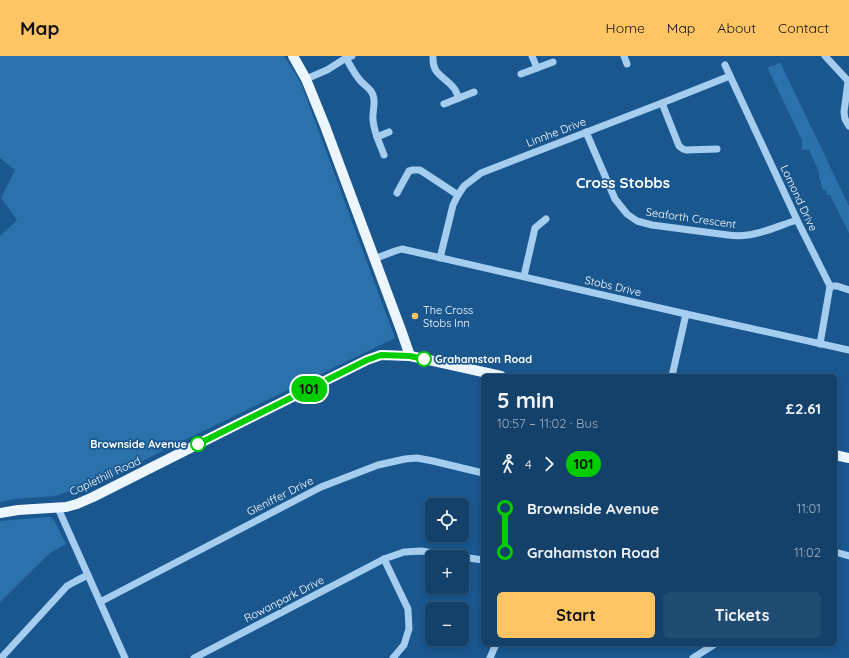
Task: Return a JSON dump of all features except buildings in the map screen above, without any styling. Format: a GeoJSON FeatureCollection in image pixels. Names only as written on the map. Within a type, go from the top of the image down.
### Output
{"type":"FeatureCollection","features":[{"type":"Feature","properties":{"kind":"main road"},"geometry":{"type":"LineString","coordinates":[[293,56],[306,79],[410,356]]}},
{"type":"Feature","properties":{"kind":"main road","name":"Caplethill Road"},"geometry":{"type":"LineString","coordinates":[[0,513],[18,510],[58,508],[77,504],[367,360],[381,355],[410,356],[492,374]]}},
{"type":"Feature","properties":{"kind":"main road"},"geometry":{"type":"LineString","coordinates":[[837,455],[849,458]]}},
{"type":"Feature","properties":{"kind":"street"},"geometry":{"type":"LineString","coordinates":[[433,56],[435,69],[439,75],[453,86],[459,98]]}},
{"type":"Feature","properties":{"kind":"street"},"geometry":{"type":"LineString","coordinates":[[532,56],[538,68]]}},
{"type":"Feature","properties":{"kind":"street"},"geometry":{"type":"LineString","coordinates":[[624,56],[627,64]]}},
{"type":"Feature","properties":{"kind":"street"},"geometry":{"type":"LineString","coordinates":[[825,56],[849,82],[844,112],[845,119],[849,126]]}},
{"type":"Feature","properties":{"kind":"street"},"geometry":{"type":"LineString","coordinates":[[306,79],[327,70],[349,57],[359,80],[370,89],[373,94],[375,134],[384,155]]}},
{"type":"Feature","properties":{"kind":"street"},"geometry":{"type":"LineString","coordinates":[[521,74],[554,62]]}},
{"type":"Feature","properties":{"kind":"street","name":"Lomond Drive"},"geometry":{"type":"LineString","coordinates":[[724,65],[797,220],[830,286]]}},
{"type":"Feature","properties":{"kind":"street","name":"Linnhe Drive"},"geometry":{"type":"LineString","coordinates":[[440,258],[453,205],[458,195],[468,183],[481,173],[662,104],[730,76]]}},
{"type":"Feature","properties":{"kind":"street"},"geometry":{"type":"LineString","coordinates":[[444,104],[474,92]]}},
{"type":"Feature","properties":{"kind":"street"},"geometry":{"type":"LineString","coordinates":[[662,104],[679,146],[686,150],[718,149]]}},
{"type":"Feature","properties":{"kind":"street"},"geometry":{"type":"LineString","coordinates":[[377,137],[389,132]]}},
{"type":"Feature","properties":{"kind":"street","name":"Seaforth Crescent"},"geometry":{"type":"LineString","coordinates":[[586,132],[615,199],[627,214],[637,221],[652,225],[738,236],[771,229],[797,220]]}},
{"type":"Feature","properties":{"kind":"street"},"geometry":{"type":"LineString","coordinates":[[397,193],[409,172],[420,170],[458,195]]}},
{"type":"Feature","properties":{"kind":"street"},"geometry":{"type":"LineString","coordinates":[[524,276],[535,228],[546,219]]}},
{"type":"Feature","properties":{"kind":"street","name":"Stobs Drive"},"geometry":{"type":"LineString","coordinates":[[374,259],[402,249],[849,350]]}},
{"type":"Feature","properties":{"kind":"street"},"geometry":{"type":"LineString","coordinates":[[820,344],[830,286],[837,286],[849,290]]}},
{"type":"Feature","properties":{"kind":"street"},"geometry":{"type":"LineString","coordinates":[[672,374],[686,314]]}},
{"type":"Feature","properties":{"kind":"street","name":"Gleniffer Drive"},"geometry":{"type":"LineString","coordinates":[[100,602],[321,487],[378,465],[405,459],[418,458],[481,473]]}},
{"type":"Feature","properties":{"kind":"street"},"geometry":{"type":"LineString","coordinates":[[58,508],[125,658]]}},
{"type":"Feature","properties":{"kind":"street","name":"Rowanpark Drive"},"geometry":{"type":"LineString","coordinates":[[194,658],[384,559],[404,552],[425,552]]}},
{"type":"Feature","properties":{"kind":"street"},"geometry":{"type":"LineString","coordinates":[[837,553],[849,556]]}},
{"type":"Feature","properties":{"kind":"street","name":"Rowanpark Drive"},"geometry":{"type":"LineString","coordinates":[[469,558],[481,560]]}},
{"type":"Feature","properties":{"kind":"street"},"geometry":{"type":"LineString","coordinates":[[384,559],[408,610],[408,629],[404,646],[393,658]]}},
{"type":"Feature","properties":{"kind":"street"},"geometry":{"type":"LineString","coordinates":[[0,658],[67,586],[88,575]]}},
{"type":"Feature","properties":{"kind":"street"},"geometry":{"type":"LineString","coordinates":[[490,658],[495,646]]}},
{"type":"Feature","properties":{"kind":"street"},"geometry":{"type":"LineString","coordinates":[[693,658],[706,647]]}},
{"type":"Feature","properties":{"kind":"shaded area"},"geometry":{"type":"Polygon","coordinates":[[[0,56],[284,56],[301,83],[395,338],[104,480],[55,496],[14,499],[0,502],[0,236],[17,220],[1,198],[15,170],[0,158],[0,56]]]}},
{"type":"Feature","properties":{"kind":"shaded area"},"geometry":{"type":"Polygon","coordinates":[[[780,62],[849,206],[849,233],[830,195],[827,195],[826,190],[823,190],[819,172],[809,150],[802,150],[802,140],[767,67],[780,62]]]}},
{"type":"Feature","properties":{"kind":"shaded area"},"geometry":{"type":"Polygon","coordinates":[[[50,517],[54,520],[66,544],[50,553],[0,602],[0,521],[50,517]]]}},
{"type":"Feature","properties":{"kind":"bus line","name":"101"},"geometry":{"type":"LineString","coordinates":[[198,444],[367,360],[381,355],[410,356],[424,359]]}},
{"type":"Feature","properties":{"kind":"place","name":"The Cross Stobs Inn"},"geometry":{"type":"Point","coordinates":[415,316]}},
{"type":"Feature","properties":{"kind":"place","name":"Grahamston Road"},"geometry":{"type":"Point","coordinates":[424,359]}},
{"type":"Feature","properties":{"kind":"place","name":"Brownside Avenue"},"geometry":{"type":"Point","coordinates":[198,444]}},
{"type":"Feature","properties":{"kind":"district","name":"Cross Stobbs"},"geometry":{"type":"Point","coordinates":[623,182]}}]}
